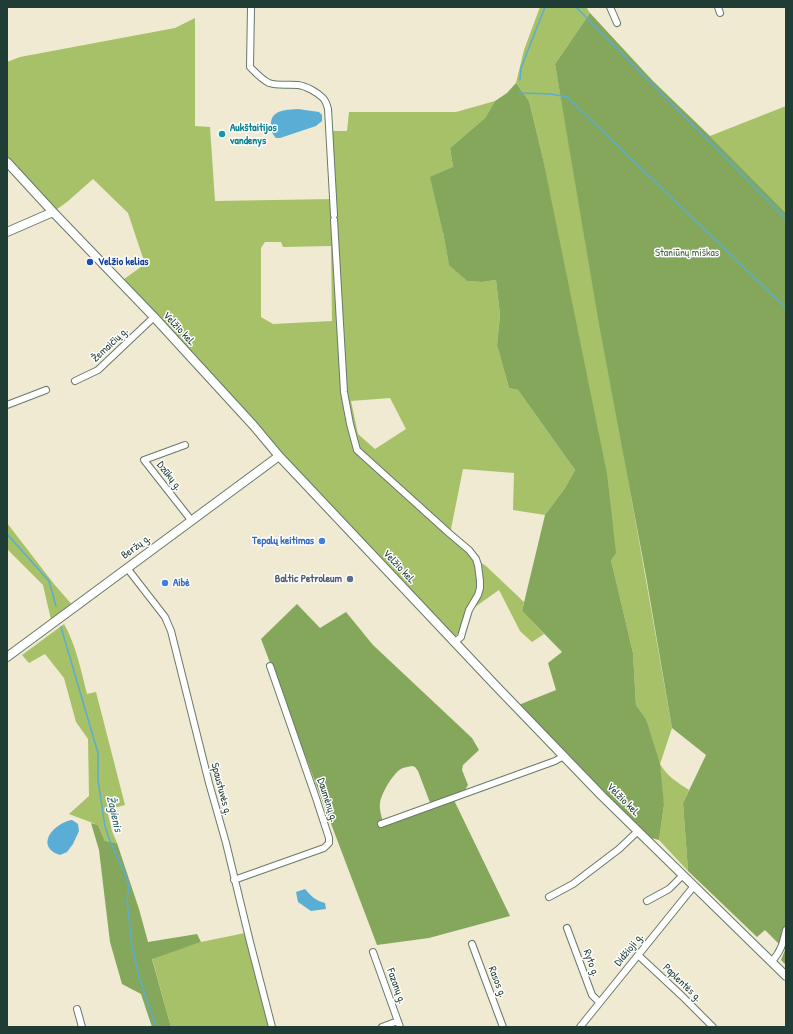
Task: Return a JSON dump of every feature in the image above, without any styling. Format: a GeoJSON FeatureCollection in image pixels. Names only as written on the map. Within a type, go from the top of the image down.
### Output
{"type":"FeatureCollection","features":[{"type":"Feature","properties":{"kind":"main road","name":"Velžio kel."},"geometry":{"type":"LineString","coordinates":[[7,162],[253,425],[279,456],[602,796],[786,976]]}},
{"type":"Feature","properties":{"kind":"main road"},"geometry":{"type":"LineString","coordinates":[[7,232],[53,212]]}},
{"type":"Feature","properties":{"kind":"main road","name":"Beržų g."},"geometry":{"type":"LineString","coordinates":[[7,657],[279,456]]}},
{"type":"Feature","properties":{"kind":"street"},"geometry":{"type":"LineString","coordinates":[[251,7],[250,67],[261,78],[270,83],[299,86],[317,93],[323,98],[328,109],[344,392],[357,450],[469,550],[476,559],[478,565],[480,581],[478,595],[469,610],[462,633],[455,642]]}},
{"type":"Feature","properties":{"kind":"street"},"geometry":{"type":"LineString","coordinates":[[610,7],[618,23]]}},
{"type":"Feature","properties":{"kind":"street","name":"Žemaičių g."},"geometry":{"type":"LineString","coordinates":[[75,381],[98,370],[154,318]]}},
{"type":"Feature","properties":{"kind":"street"},"geometry":{"type":"LineString","coordinates":[[7,405],[46,390]]}},
{"type":"Feature","properties":{"kind":"street","name":"Dzūkų g."},"geometry":{"type":"LineString","coordinates":[[185,446],[144,460],[191,520]]}},
{"type":"Feature","properties":{"kind":"street","name":"Spaustuvės g."},"geometry":{"type":"LineString","coordinates":[[127,568],[165,617],[171,631],[272,1027]]}},
{"type":"Feature","properties":{"kind":"street","name":"Daumėnų g."},"geometry":{"type":"LineString","coordinates":[[234,880],[324,848],[329,843],[329,838],[316,798],[270,666]]}},
{"type":"Feature","properties":{"kind":"street"},"geometry":{"type":"LineString","coordinates":[[381,824],[554,761],[564,756]]}},
{"type":"Feature","properties":{"kind":"street"},"geometry":{"type":"LineString","coordinates":[[549,897],[573,884],[619,849],[638,831]]}},
{"type":"Feature","properties":{"kind":"street"},"geometry":{"type":"LineString","coordinates":[[647,901],[669,889],[682,875]]}},
{"type":"Feature","properties":{"kind":"street","name":"Didžioji g."},"geometry":{"type":"LineString","coordinates":[[580,1027],[694,886]]}},
{"type":"Feature","properties":{"kind":"street","name":"Ryto g."},"geometry":{"type":"LineString","coordinates":[[568,928],[592,995],[599,1002]]}},
{"type":"Feature","properties":{"kind":"street"},"geometry":{"type":"LineString","coordinates":[[771,962],[778,955],[781,949],[786,930]]}},
{"type":"Feature","properties":{"kind":"street","name":"Rasos g."},"geometry":{"type":"LineString","coordinates":[[472,944],[503,1027]]}},
{"type":"Feature","properties":{"kind":"street","name":"Fazanų g."},"geometry":{"type":"LineString","coordinates":[[373,952],[399,1024]]}},
{"type":"Feature","properties":{"kind":"street","name":"Paplentės g."},"geometry":{"type":"LineString","coordinates":[[638,955],[713,1027]]}},
{"type":"Feature","properties":{"kind":"street"},"geometry":{"type":"LineString","coordinates":[[76,1009],[82,1027]]}},
{"type":"Feature","properties":{"kind":"street"},"geometry":{"type":"LineString","coordinates":[[382,1027],[399,1024]]}},
{"type":"Feature","properties":{"kind":"green space"},"geometry":{"type":"Polygon","coordinates":[[[540,7],[586,7],[590,13],[555,64],[672,728],[660,764],[669,776],[689,790],[683,803],[688,871],[659,840],[664,805],[646,719],[636,705],[633,653],[611,560],[542,154],[529,101],[516,83],[524,50],[540,7]]]}},
{"type":"Feature","properties":{"kind":"green space","name":"Staniūnų miškas"},"geometry":{"type":"Polygon","coordinates":[[[590,13],[653,81],[786,213],[786,965],[781,960],[785,950],[765,930],[757,937],[688,871],[683,803],[706,755],[672,728],[646,576],[599,324],[555,64],[590,13]]]}},
{"type":"Feature","properties":{"kind":"green space"},"geometry":{"type":"Polygon","coordinates":[[[195,18],[195,126],[210,127],[215,201],[333,199],[329,131],[347,131],[349,112],[456,112],[495,101],[485,118],[450,148],[453,167],[443,232],[449,264],[467,281],[482,282],[496,280],[500,315],[497,345],[509,388],[518,390],[575,470],[565,488],[545,515],[513,510],[514,473],[463,469],[450,534],[524,602],[522,611],[544,634],[532,642],[520,631],[499,590],[465,614],[461,632],[455,636],[455,642],[120,282],[145,264],[128,213],[93,179],[53,212],[7,159],[7,62],[20,57],[175,28],[195,18]],[[265,242],[261,248],[261,317],[273,324],[332,321],[331,246],[283,247],[281,242],[265,242]],[[390,398],[351,401],[358,434],[375,449],[406,429],[390,398]]]}},
{"type":"Feature","properties":{"kind":"green space"},"geometry":{"type":"Polygon","coordinates":[[[516,83],[529,101],[542,154],[607,474],[616,553],[611,560],[633,653],[636,705],[646,719],[660,764],[664,805],[659,840],[643,836],[516,706],[556,690],[548,663],[562,652],[522,611],[545,515],[565,488],[575,470],[518,390],[509,388],[497,345],[500,315],[496,280],[482,282],[467,281],[449,265],[430,177],[453,167],[450,148],[485,118],[495,101],[507,93],[516,83]]]}},
{"type":"Feature","properties":{"kind":"green space"},"geometry":{"type":"Polygon","coordinates":[[[786,106],[786,213],[710,136],[786,106]]]}},
{"type":"Feature","properties":{"kind":"green space"},"geometry":{"type":"Polygon","coordinates":[[[7,523],[54,584],[74,607],[52,624],[43,585],[7,549],[7,523]]]}},
{"type":"Feature","properties":{"kind":"green space"},"geometry":{"type":"Polygon","coordinates":[[[297,604],[320,628],[346,612],[373,645],[472,738],[479,750],[463,765],[462,770],[468,785],[465,790],[452,796],[510,916],[429,938],[377,945],[261,639],[297,604]],[[412,766],[399,770],[385,789],[380,806],[384,825],[432,808],[418,771],[412,766]]]}},
{"type":"Feature","properties":{"kind":"green space"},"geometry":{"type":"Polygon","coordinates":[[[64,624],[75,649],[87,694],[96,692],[125,805],[107,810],[112,831],[117,843],[105,841],[98,825],[69,814],[89,796],[88,739],[76,722],[64,678],[45,654],[29,663],[22,655],[64,624]]]}},
{"type":"Feature","properties":{"kind":"green space"},"geometry":{"type":"Polygon","coordinates":[[[91,823],[98,825],[105,841],[117,843],[139,909],[148,942],[197,934],[201,942],[152,959],[171,1027],[152,1027],[141,994],[122,984],[110,942],[99,850],[91,823]]]}},
{"type":"Feature","properties":{"kind":"green space"},"geometry":{"type":"Polygon","coordinates":[[[245,933],[269,1027],[171,1027],[152,958],[201,942],[245,933]]]}},
{"type":"Feature","properties":{"kind":"water"},"geometry":{"type":"Polygon","coordinates":[[[298,109],[319,112],[322,115],[322,121],[316,126],[276,138],[272,133],[271,127],[272,118],[274,115],[285,110],[298,109]]]}},
{"type":"Feature","properties":{"kind":"water"},"geometry":{"type":"Polygon","coordinates":[[[72,820],[78,824],[79,831],[73,844],[67,852],[60,855],[52,851],[48,846],[50,835],[59,825],[72,820]]]}},
{"type":"Feature","properties":{"kind":"water"},"geometry":{"type":"Polygon","coordinates":[[[305,889],[314,898],[325,903],[326,909],[311,911],[298,902],[296,892],[305,889]]]}},
{"type":"Feature","properties":{"kind":"waterway"},"geometry":{"type":"LineString","coordinates":[[520,80],[521,68],[545,7]]}},
{"type":"Feature","properties":{"kind":"waterway"},"geometry":{"type":"LineString","coordinates":[[576,7],[786,219]]}},
{"type":"Feature","properties":{"kind":"waterway"},"geometry":{"type":"LineString","coordinates":[[519,92],[551,94],[567,97],[786,308]]}},
{"type":"Feature","properties":{"kind":"waterway","name":"Žagienis"},"geometry":{"type":"LineString","coordinates":[[7,534],[49,581],[56,606]]}},
{"type":"Feature","properties":{"kind":"waterway","name":"Žagienis"},"geometry":{"type":"LineString","coordinates":[[61,627],[98,753],[98,780],[105,826],[129,886],[127,900],[132,946],[139,977],[156,1027]]}},
{"type":"Feature","properties":{"kind":"place","name":"Aukštaitijos vandenys"},"geometry":{"type":"Point","coordinates":[222,134]}},
{"type":"Feature","properties":{"kind":"place","name":"Velžio kelias"},"geometry":{"type":"Point","coordinates":[90,262]}},
{"type":"Feature","properties":{"kind":"place","name":"Tepalų keitimas"},"geometry":{"type":"Point","coordinates":[322,541]}},
{"type":"Feature","properties":{"kind":"place","name":"Baltic Petroleum"},"geometry":{"type":"Point","coordinates":[350,579]}},
{"type":"Feature","properties":{"kind":"place","name":"Aibė"},"geometry":{"type":"Point","coordinates":[165,583]}}]}
